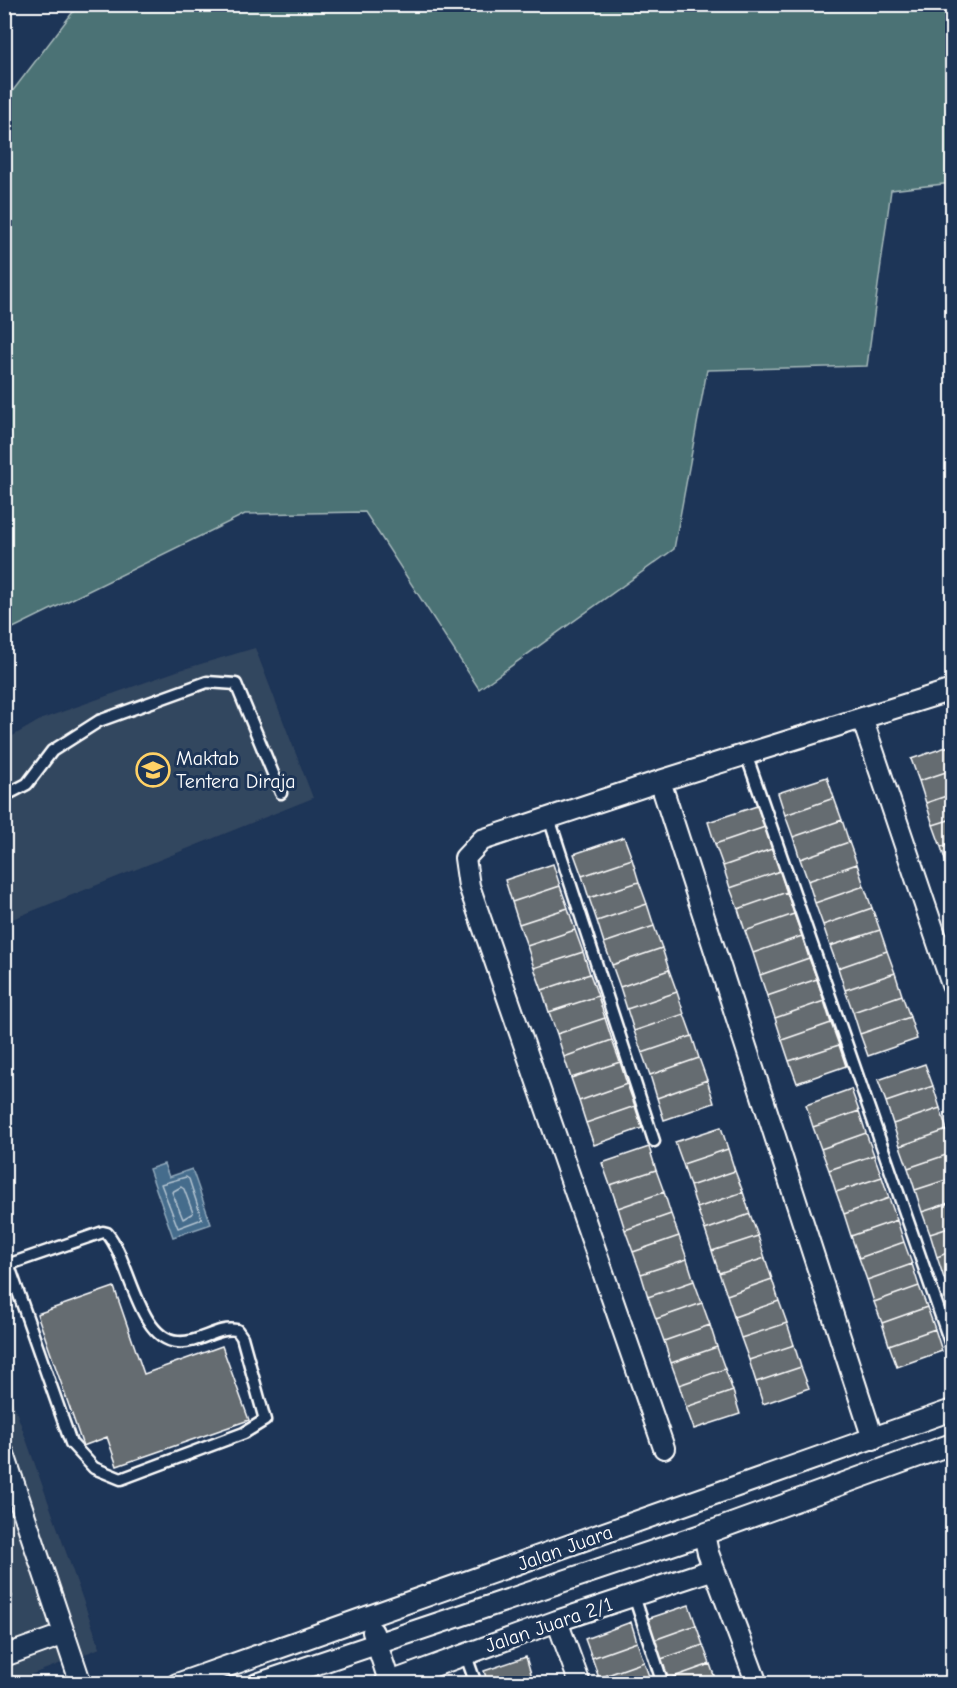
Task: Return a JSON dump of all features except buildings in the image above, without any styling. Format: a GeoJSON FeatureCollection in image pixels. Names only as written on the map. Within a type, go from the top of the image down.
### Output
{"type":"FeatureCollection","features":[{"type":"Feature","properties":{"kind":"street"},"geometry":{"type":"LineString","coordinates":[[664,1448],[469,886],[465,858],[482,840],[660,781],[952,690]]}},
{"type":"Feature","properties":{"kind":"street"},"geometry":{"type":"LineString","coordinates":[[862,718],[952,985]]}},
{"type":"Feature","properties":{"kind":"street"},"geometry":{"type":"LineString","coordinates":[[660,781],[873,1439]]}},
{"type":"Feature","properties":{"kind":"street","name":"Jalan Juara"},"geometry":{"type":"LineString","coordinates":[[177,1683],[368,1618],[952,1410]]}},
{"type":"Feature","properties":{"kind":"street","name":"Jalan Juara"},"geometry":{"type":"LineString","coordinates":[[257,1683],[704,1534],[952,1444]]}},
{"type":"Feature","properties":{"kind":"street"},"geometry":{"type":"LineString","coordinates":[[4,1454],[81,1683]]}},
{"type":"Feature","properties":{"kind":"street"},"geometry":{"type":"LineString","coordinates":[[704,1534],[714,1569],[757,1683]]}},
{"type":"Feature","properties":{"kind":"street","name":"Jalan Juara 2/1"},"geometry":{"type":"LineString","coordinates":[[388,1683],[465,1653],[714,1569]]}},
{"type":"Feature","properties":{"kind":"street"},"geometry":{"type":"LineString","coordinates":[[368,1618],[388,1683]]}},
{"type":"Feature","properties":{"kind":"street"},"geometry":{"type":"LineString","coordinates":[[557,1621],[580,1683]]}},
{"type":"Feature","properties":{"kind":"street"},"geometry":{"type":"LineString","coordinates":[[4,1656],[65,1634]]}},
{"type":"Feature","properties":{"kind":"lane"},"geometry":{"type":"LineString","coordinates":[[4,796],[27,784],[52,751],[99,722],[207,682],[236,684],[280,793]]}},
{"type":"Feature","properties":{"kind":"lane"},"geometry":{"type":"LineString","coordinates":[[746,754],[952,1348]]}},
{"type":"Feature","properties":{"kind":"lane"},"geometry":{"type":"LineString","coordinates":[[549,818],[654,1141]]}},
{"type":"Feature","properties":{"kind":"lane"},"geometry":{"type":"LineString","coordinates":[[103,1232],[107,1233],[153,1330],[177,1342],[196,1340],[227,1328],[237,1330],[242,1338],[265,1420],[244,1433],[121,1479],[94,1468],[71,1443],[7,1266],[103,1232]]}},
{"type":"Feature","properties":{"kind":"lane"},"geometry":{"type":"LineString","coordinates":[[634,1596],[663,1683]]}},
{"type":"Feature","properties":{"kind":"lane"},"geometry":{"type":"LineString","coordinates":[[465,1653],[476,1683]]}},
{"type":"Feature","properties":{"kind":"shaded area","name":"Maktab Tentera Diraja"},"geometry":{"type":"Polygon","coordinates":[[[255,648],[313,798],[5,922],[4,741],[42,719],[177,671],[255,648]]]}},
{"type":"Feature","properties":{"kind":"shaded area"},"geometry":{"type":"Polygon","coordinates":[[[4,1377],[100,1648],[7,1684],[4,1683],[4,1377]]]}},
{"type":"Feature","properties":{"kind":"green space"},"geometry":{"type":"Polygon","coordinates":[[[79,4],[952,5],[952,183],[891,190],[867,366],[707,370],[674,549],[479,689],[365,512],[245,514],[5,632],[5,101],[79,4]]]}},
{"type":"Feature","properties":{"kind":"water"},"geometry":{"type":"Polygon","coordinates":[[[164,1164],[169,1177],[192,1169],[211,1224],[173,1237],[149,1169],[164,1164]]]}},
{"type":"Feature","properties":{"kind":"place","name":"Maktab Tentera Diraja"},"geometry":{"type":"Point","coordinates":[153,770]}}]}
